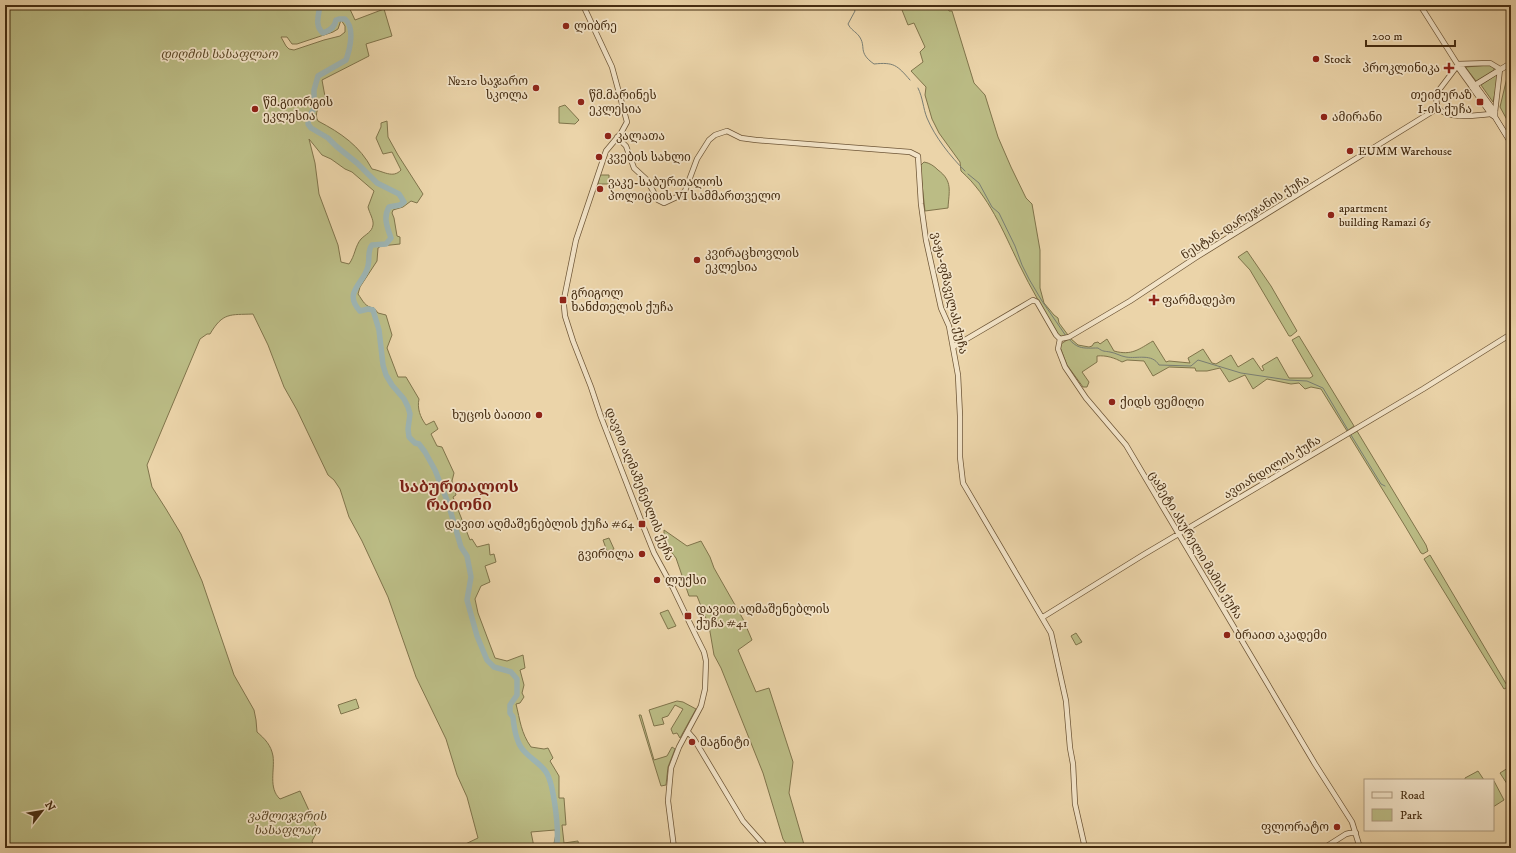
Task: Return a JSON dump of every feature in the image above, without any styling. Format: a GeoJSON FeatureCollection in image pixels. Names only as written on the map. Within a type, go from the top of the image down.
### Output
{"type":"FeatureCollection","features":[{"type":"Feature","properties":{"kind":"main road"},"geometry":{"type":"LineString","coordinates":[[1511,63],[1474,86],[1494,114],[1511,143]]}},
{"type":"Feature","properties":{"kind":"street"},"geometry":{"type":"LineString","coordinates":[[583,5],[615,75],[627,122],[617,137]]}},
{"type":"Feature","properties":{"kind":"street"},"geometry":{"type":"LineString","coordinates":[[1420,5],[1458,65],[1459,69],[1474,86]]}},
{"type":"Feature","properties":{"kind":"street"},"geometry":{"type":"LineString","coordinates":[[1490,62],[1500,70],[1494,114],[1463,116],[1445,112],[1438,108],[1436,94],[1458,65],[1490,62]]}},
{"type":"Feature","properties":{"kind":"street","name":"ნესტან-დარეჯანის ქუჩა"},"geometry":{"type":"LineString","coordinates":[[1065,338],[1136,296],[1438,108]]}},
{"type":"Feature","properties":{"kind":"street","name":"ვაჟა-ფშაველას ქუჩა"},"geometry":{"type":"LineString","coordinates":[[617,137],[626,146],[634,168],[646,180],[658,200],[664,203],[679,196],[685,191],[698,160],[709,140],[720,132],[727,131],[741,138],[756,140],[910,152],[918,156],[921,204],[926,240],[941,308],[949,326],[958,375],[960,457],[963,483],[1043,617]]}},
{"type":"Feature","properties":{"kind":"street","name":"დავით აღმაშენებლის ქუჩა"},"geometry":{"type":"LineString","coordinates":[[617,137],[609,145],[606,151],[576,240],[564,299],[565,316],[601,417],[653,548],[704,652],[706,664],[705,689],[701,706],[679,747],[671,768],[669,780],[668,801],[674,848]]}},
{"type":"Feature","properties":{"kind":"street","name":"ცამეტი ასურელი მამის ქუჩა"},"geometry":{"type":"LineString","coordinates":[[953,347],[1031,301],[1035,301],[1065,338],[1058,349],[1065,367],[1086,398],[1126,446],[1315,764],[1352,822],[1360,848]]}},
{"type":"Feature","properties":{"kind":"street","name":"ავთანდილის ქუჩა"},"geometry":{"type":"LineString","coordinates":[[1043,617],[1116,571],[1424,389],[1511,334]]}},
{"type":"Feature","properties":{"kind":"street"},"geometry":{"type":"LineString","coordinates":[[1043,617],[1052,633],[1063,682],[1073,764],[1075,804],[1085,848]]}},
{"type":"Feature","properties":{"kind":"street"},"geometry":{"type":"LineString","coordinates":[[688,732],[694,739],[743,821],[767,848]]}},
{"type":"Feature","properties":{"kind":"street"},"geometry":{"type":"LineString","coordinates":[[1324,848],[1346,834],[1356,833]]}},
{"type":"Feature","properties":{"kind":"green space"},"geometry":{"type":"Polygon","coordinates":[[[5,5],[348,5],[355,20],[384,9],[392,36],[366,44],[369,56],[322,80],[326,102],[319,107],[316,116],[318,121],[342,135],[356,147],[362,153],[372,169],[388,174],[395,174],[401,170],[392,152],[383,154],[376,138],[381,127],[381,123],[387,121],[388,137],[423,194],[417,203],[411,201],[403,207],[393,210],[392,213],[397,236],[400,237],[400,244],[381,246],[378,248],[377,261],[360,287],[358,294],[366,305],[374,308],[378,313],[386,315],[392,335],[387,348],[398,377],[406,377],[419,399],[419,409],[424,422],[426,425],[434,421],[438,429],[431,434],[437,446],[442,447],[454,473],[452,481],[456,495],[453,497],[470,540],[472,539],[477,547],[489,544],[490,555],[494,554],[496,562],[485,566],[490,582],[481,586],[475,599],[478,613],[495,658],[507,661],[523,655],[525,668],[520,670],[524,685],[522,693],[524,697],[520,703],[516,704],[521,726],[531,747],[544,749],[548,748],[553,758],[550,761],[559,776],[559,798],[564,798],[566,825],[562,825],[564,843],[578,841],[579,848],[553,848],[556,834],[555,830],[531,832],[534,847],[537,848],[457,848],[478,838],[467,797],[457,775],[446,739],[416,677],[388,597],[349,517],[340,489],[334,480],[328,475],[297,410],[284,387],[268,345],[253,314],[238,314],[223,318],[210,334],[207,334],[200,339],[147,465],[152,487],[181,534],[202,581],[234,675],[254,710],[257,732],[271,749],[273,756],[273,784],[276,795],[280,799],[300,791],[318,830],[312,841],[314,848],[267,848],[266,846],[266,848],[5,848],[5,5]],[[341,20],[338,29],[333,32],[297,44],[292,44],[287,37],[281,37],[289,49],[294,50],[340,36],[345,32],[345,26],[341,20]],[[309,139],[315,163],[319,194],[338,245],[341,262],[349,264],[359,242],[370,231],[373,225],[368,207],[374,191],[352,172],[322,155],[309,139]]]}},
{"type":"Feature","properties":{"kind":"green space"},"geometry":{"type":"Polygon","coordinates":[[[900,5],[947,5],[949,11],[952,11],[974,83],[985,95],[998,137],[1026,198],[1032,204],[1040,250],[1040,288],[1044,303],[1058,318],[1059,323],[1068,335],[1062,337],[1059,336],[1028,282],[994,214],[980,191],[961,171],[960,162],[939,133],[932,119],[925,95],[926,87],[911,71],[923,62],[920,52],[925,47],[914,23],[908,25],[900,5]]]}},
{"type":"Feature","properties":{"kind":"green space"},"geometry":{"type":"Polygon","coordinates":[[[1489,65],[1494,68],[1494,70],[1476,81],[1466,68],[1466,67],[1489,65]]]}},
{"type":"Feature","properties":{"kind":"green space"},"geometry":{"type":"Polygon","coordinates":[[[1511,67],[1511,127],[1500,107],[1509,69],[1511,67]]]}},
{"type":"Feature","properties":{"kind":"green space"},"geometry":{"type":"Polygon","coordinates":[[[1498,74],[1499,75],[1493,102],[1481,85],[1498,74]]]}},
{"type":"Feature","properties":{"kind":"green space"},"geometry":{"type":"Polygon","coordinates":[[[565,105],[579,120],[575,124],[559,123],[559,107],[565,105]]]}},
{"type":"Feature","properties":{"kind":"green space"},"geometry":{"type":"Polygon","coordinates":[[[924,162],[933,166],[946,178],[949,187],[948,208],[925,211],[920,166],[924,162]]]}},
{"type":"Feature","properties":{"kind":"green space"},"geometry":{"type":"Polygon","coordinates":[[[600,175],[609,175],[609,184],[598,184],[600,175]]]}},
{"type":"Feature","properties":{"kind":"green space"},"geometry":{"type":"Polygon","coordinates":[[[1247,251],[1271,286],[1297,331],[1291,336],[1289,336],[1250,270],[1238,257],[1247,251]]]}},
{"type":"Feature","properties":{"kind":"green space"},"geometry":{"type":"Polygon","coordinates":[[[1299,336],[1354,426],[1347,431],[1321,389],[1311,387],[1305,389],[1299,383],[1291,384],[1267,379],[1253,389],[1245,375],[1229,382],[1220,368],[1207,371],[1196,371],[1195,368],[1169,367],[1153,376],[1144,361],[1127,360],[1122,362],[1110,357],[1100,356],[1097,356],[1097,362],[1082,372],[1089,382],[1087,387],[1083,387],[1067,365],[1060,347],[1061,344],[1070,338],[1078,345],[1089,347],[1094,343],[1098,342],[1100,344],[1107,339],[1114,351],[1126,353],[1135,351],[1153,341],[1166,362],[1190,363],[1188,358],[1203,349],[1212,363],[1216,364],[1231,355],[1238,367],[1253,358],[1262,371],[1264,370],[1262,366],[1277,357],[1289,378],[1310,378],[1313,376],[1292,340],[1299,336]]]}},
{"type":"Feature","properties":{"kind":"green space"},"geometry":{"type":"Polygon","coordinates":[[[1357,431],[1426,545],[1428,551],[1423,554],[1349,435],[1357,431]]]}},
{"type":"Feature","properties":{"kind":"green space"},"geometry":{"type":"Polygon","coordinates":[[[664,530],[687,546],[701,541],[714,568],[743,619],[752,640],[738,650],[756,692],[769,688],[793,762],[789,793],[805,848],[789,848],[783,839],[763,773],[721,668],[714,655],[709,626],[697,596],[689,596],[676,558],[664,543],[664,530]]]}},
{"type":"Feature","properties":{"kind":"green space"},"geometry":{"type":"Polygon","coordinates":[[[609,538],[614,549],[607,551],[603,540],[609,538]]]}},
{"type":"Feature","properties":{"kind":"green space"},"geometry":{"type":"Polygon","coordinates":[[[1430,555],[1508,687],[1504,689],[1424,559],[1430,555]]]}},
{"type":"Feature","properties":{"kind":"green space"},"geometry":{"type":"Polygon","coordinates":[[[668,610],[676,626],[668,629],[660,613],[668,610]]]}},
{"type":"Feature","properties":{"kind":"green space"},"geometry":{"type":"Polygon","coordinates":[[[1076,633],[1082,642],[1076,645],[1071,636],[1076,633]]]}},
{"type":"Feature","properties":{"kind":"green space"},"geometry":{"type":"Polygon","coordinates":[[[356,699],[359,708],[341,714],[338,705],[356,699]]]}},
{"type":"Feature","properties":{"kind":"green space"},"geometry":{"type":"Polygon","coordinates":[[[677,701],[683,702],[696,709],[680,738],[677,733],[673,734],[671,729],[683,709],[675,705],[668,716],[662,718],[664,724],[654,726],[649,710],[677,701]]]}},
{"type":"Feature","properties":{"kind":"green space"},"geometry":{"type":"Polygon","coordinates":[[[639,715],[641,715],[654,760],[667,756],[672,747],[675,749],[668,767],[666,785],[661,786],[639,715]]]}},
{"type":"Feature","properties":{"kind":"green space"},"geometry":{"type":"Polygon","coordinates":[[[1511,766],[1511,790],[1500,773],[1511,766]]]}},
{"type":"Feature","properties":{"kind":"green space"},"geometry":{"type":"Polygon","coordinates":[[[1478,771],[1483,779],[1465,779],[1478,771]]]}},
{"type":"Feature","properties":{"kind":"green space"},"geometry":{"type":"Polygon","coordinates":[[[1494,781],[1504,800],[1494,806],[1494,781]]]}},
{"type":"Feature","properties":{"kind":"waterway"},"geometry":{"type":"LineString","coordinates":[[320,5],[318,20],[320,30],[323,33],[333,27],[336,20],[345,19],[350,28],[351,39],[346,60],[318,76],[314,90],[314,109],[309,116],[308,124],[311,128],[328,138],[357,163],[377,183],[399,194],[404,202],[400,205],[389,207],[386,218],[391,238],[386,244],[372,245],[370,247],[369,263],[363,278],[356,288],[353,298],[360,311],[368,309],[373,310],[379,330],[383,365],[386,375],[404,399],[410,414],[408,429],[409,437],[415,443],[419,444],[425,452],[435,470],[448,503],[461,547],[467,556],[471,577],[467,600],[477,636],[487,660],[494,667],[511,672],[517,679],[517,695],[510,705],[510,713],[513,717],[516,735],[521,748],[544,769],[549,778],[552,787],[557,821],[556,848]]}},
{"type":"Feature","properties":{"kind":"waterway"},"geometry":{"type":"LineString","coordinates":[[853,5],[855,11],[848,24],[850,28],[859,36],[864,53],[869,60],[874,64],[891,64],[902,71],[910,80]]}},
{"type":"Feature","properties":{"kind":"waterway"},"geometry":{"type":"LineString","coordinates":[[918,88],[927,118],[934,132],[948,153],[965,171]]}},
{"type":"Feature","properties":{"kind":"waterway"},"geometry":{"type":"LineString","coordinates":[[968,174],[979,183],[992,207],[999,213],[1029,279],[1066,336]]}},
{"type":"Feature","properties":{"kind":"waterway"},"geometry":{"type":"LineString","coordinates":[[1068,338],[1075,345],[1082,348],[1098,348],[1103,351],[1112,352],[1126,357],[1144,357],[1156,361],[1159,365],[1191,366],[1198,360],[1241,373],[1288,380],[1307,381],[1323,388],[1348,430]]}},
{"type":"Feature","properties":{"kind":"waterway"},"geometry":{"type":"LineString","coordinates":[[1351,435],[1381,484],[1385,486]]}},
{"type":"Feature","properties":{"kind":"place","name":"ლიბრე"},"geometry":{"type":"Point","coordinates":[566,26]}},
{"type":"Feature","properties":{"kind":"place","name":"Stock"},"geometry":{"type":"Point","coordinates":[1316,59]}},
{"type":"Feature","properties":{"kind":"place","name":"პროკლინიკა"},"geometry":{"type":"Point","coordinates":[1449,68]}},
{"type":"Feature","properties":{"kind":"place","name":"№210 საჯარო სკოლა"},"geometry":{"type":"Point","coordinates":[536,88]}},
{"type":"Feature","properties":{"kind":"place","name":"წმ.მარინეს ეკლესია"},"geometry":{"type":"Point","coordinates":[581,102]}},
{"type":"Feature","properties":{"kind":"place","name":"თეიმურაზ I-ის ქუჩა"},"geometry":{"type":"Point","coordinates":[1480,102]}},
{"type":"Feature","properties":{"kind":"place","name":"წმ.გიორგის ეკლესია"},"geometry":{"type":"Point","coordinates":[255,109]}},
{"type":"Feature","properties":{"kind":"place","name":"ამირანი"},"geometry":{"type":"Point","coordinates":[1324,117]}},
{"type":"Feature","properties":{"kind":"place","name":"კალათა"},"geometry":{"type":"Point","coordinates":[608,136]}},
{"type":"Feature","properties":{"kind":"place","name":"EUMM Warehouse"},"geometry":{"type":"Point","coordinates":[1350,151]}},
{"type":"Feature","properties":{"kind":"place","name":"კვების სახლი"},"geometry":{"type":"Point","coordinates":[599,157]}},
{"type":"Feature","properties":{"kind":"place","name":"ვაკე-საბურთალოს პოლიციის VI სამმართველო"},"geometry":{"type":"Point","coordinates":[600,189]}},
{"type":"Feature","properties":{"kind":"place","name":"apartment building Ramazi 65"},"geometry":{"type":"Point","coordinates":[1331,215]}},
{"type":"Feature","properties":{"kind":"place","name":"კვირაცხოვლის ეკლესია"},"geometry":{"type":"Point","coordinates":[697,260]}},
{"type":"Feature","properties":{"kind":"place","name":"გრიგოლ ხანძთელის ქუჩა"},"geometry":{"type":"Point","coordinates":[563,300]}},
{"type":"Feature","properties":{"kind":"place","name":"ფარმადეპო"},"geometry":{"type":"Point","coordinates":[1154,300]}},
{"type":"Feature","properties":{"kind":"place","name":"ქიდს ფემილი"},"geometry":{"type":"Point","coordinates":[1112,402]}},
{"type":"Feature","properties":{"kind":"place","name":"ხუცოს ბაითი"},"geometry":{"type":"Point","coordinates":[539,415]}},
{"type":"Feature","properties":{"kind":"place","name":"დავით აღმაშენებლის ქუჩა #64"},"geometry":{"type":"Point","coordinates":[642,524]}},
{"type":"Feature","properties":{"kind":"place","name":"გვირილა"},"geometry":{"type":"Point","coordinates":[642,554]}},
{"type":"Feature","properties":{"kind":"place","name":"ლუქსი"},"geometry":{"type":"Point","coordinates":[657,580]}},
{"type":"Feature","properties":{"kind":"place","name":"დავით აღმაშენებლის ქუჩა #41"},"geometry":{"type":"Point","coordinates":[688,616]}},
{"type":"Feature","properties":{"kind":"place","name":"ბრაით აკადემი"},"geometry":{"type":"Point","coordinates":[1227,635]}},
{"type":"Feature","properties":{"kind":"place","name":"მაგნიტი"},"geometry":{"type":"Point","coordinates":[692,742]}},
{"type":"Feature","properties":{"kind":"place","name":"ფლორატო"},"geometry":{"type":"Point","coordinates":[1337,827]}},
{"type":"Feature","properties":{"kind":"district","name":"საბურთალოს რაიონი"},"geometry":{"type":"Point","coordinates":[459,495]}},
{"type":"Feature","properties":{"kind":"park label","name":"დიღმის სასაფლაო"},"geometry":{"type":"Point","coordinates":[219,54]}},
{"type":"Feature","properties":{"kind":"park label","name":"ვაშლიჯვრის სასაფლაო"},"geometry":{"type":"Point","coordinates":[287,823]}}]}
